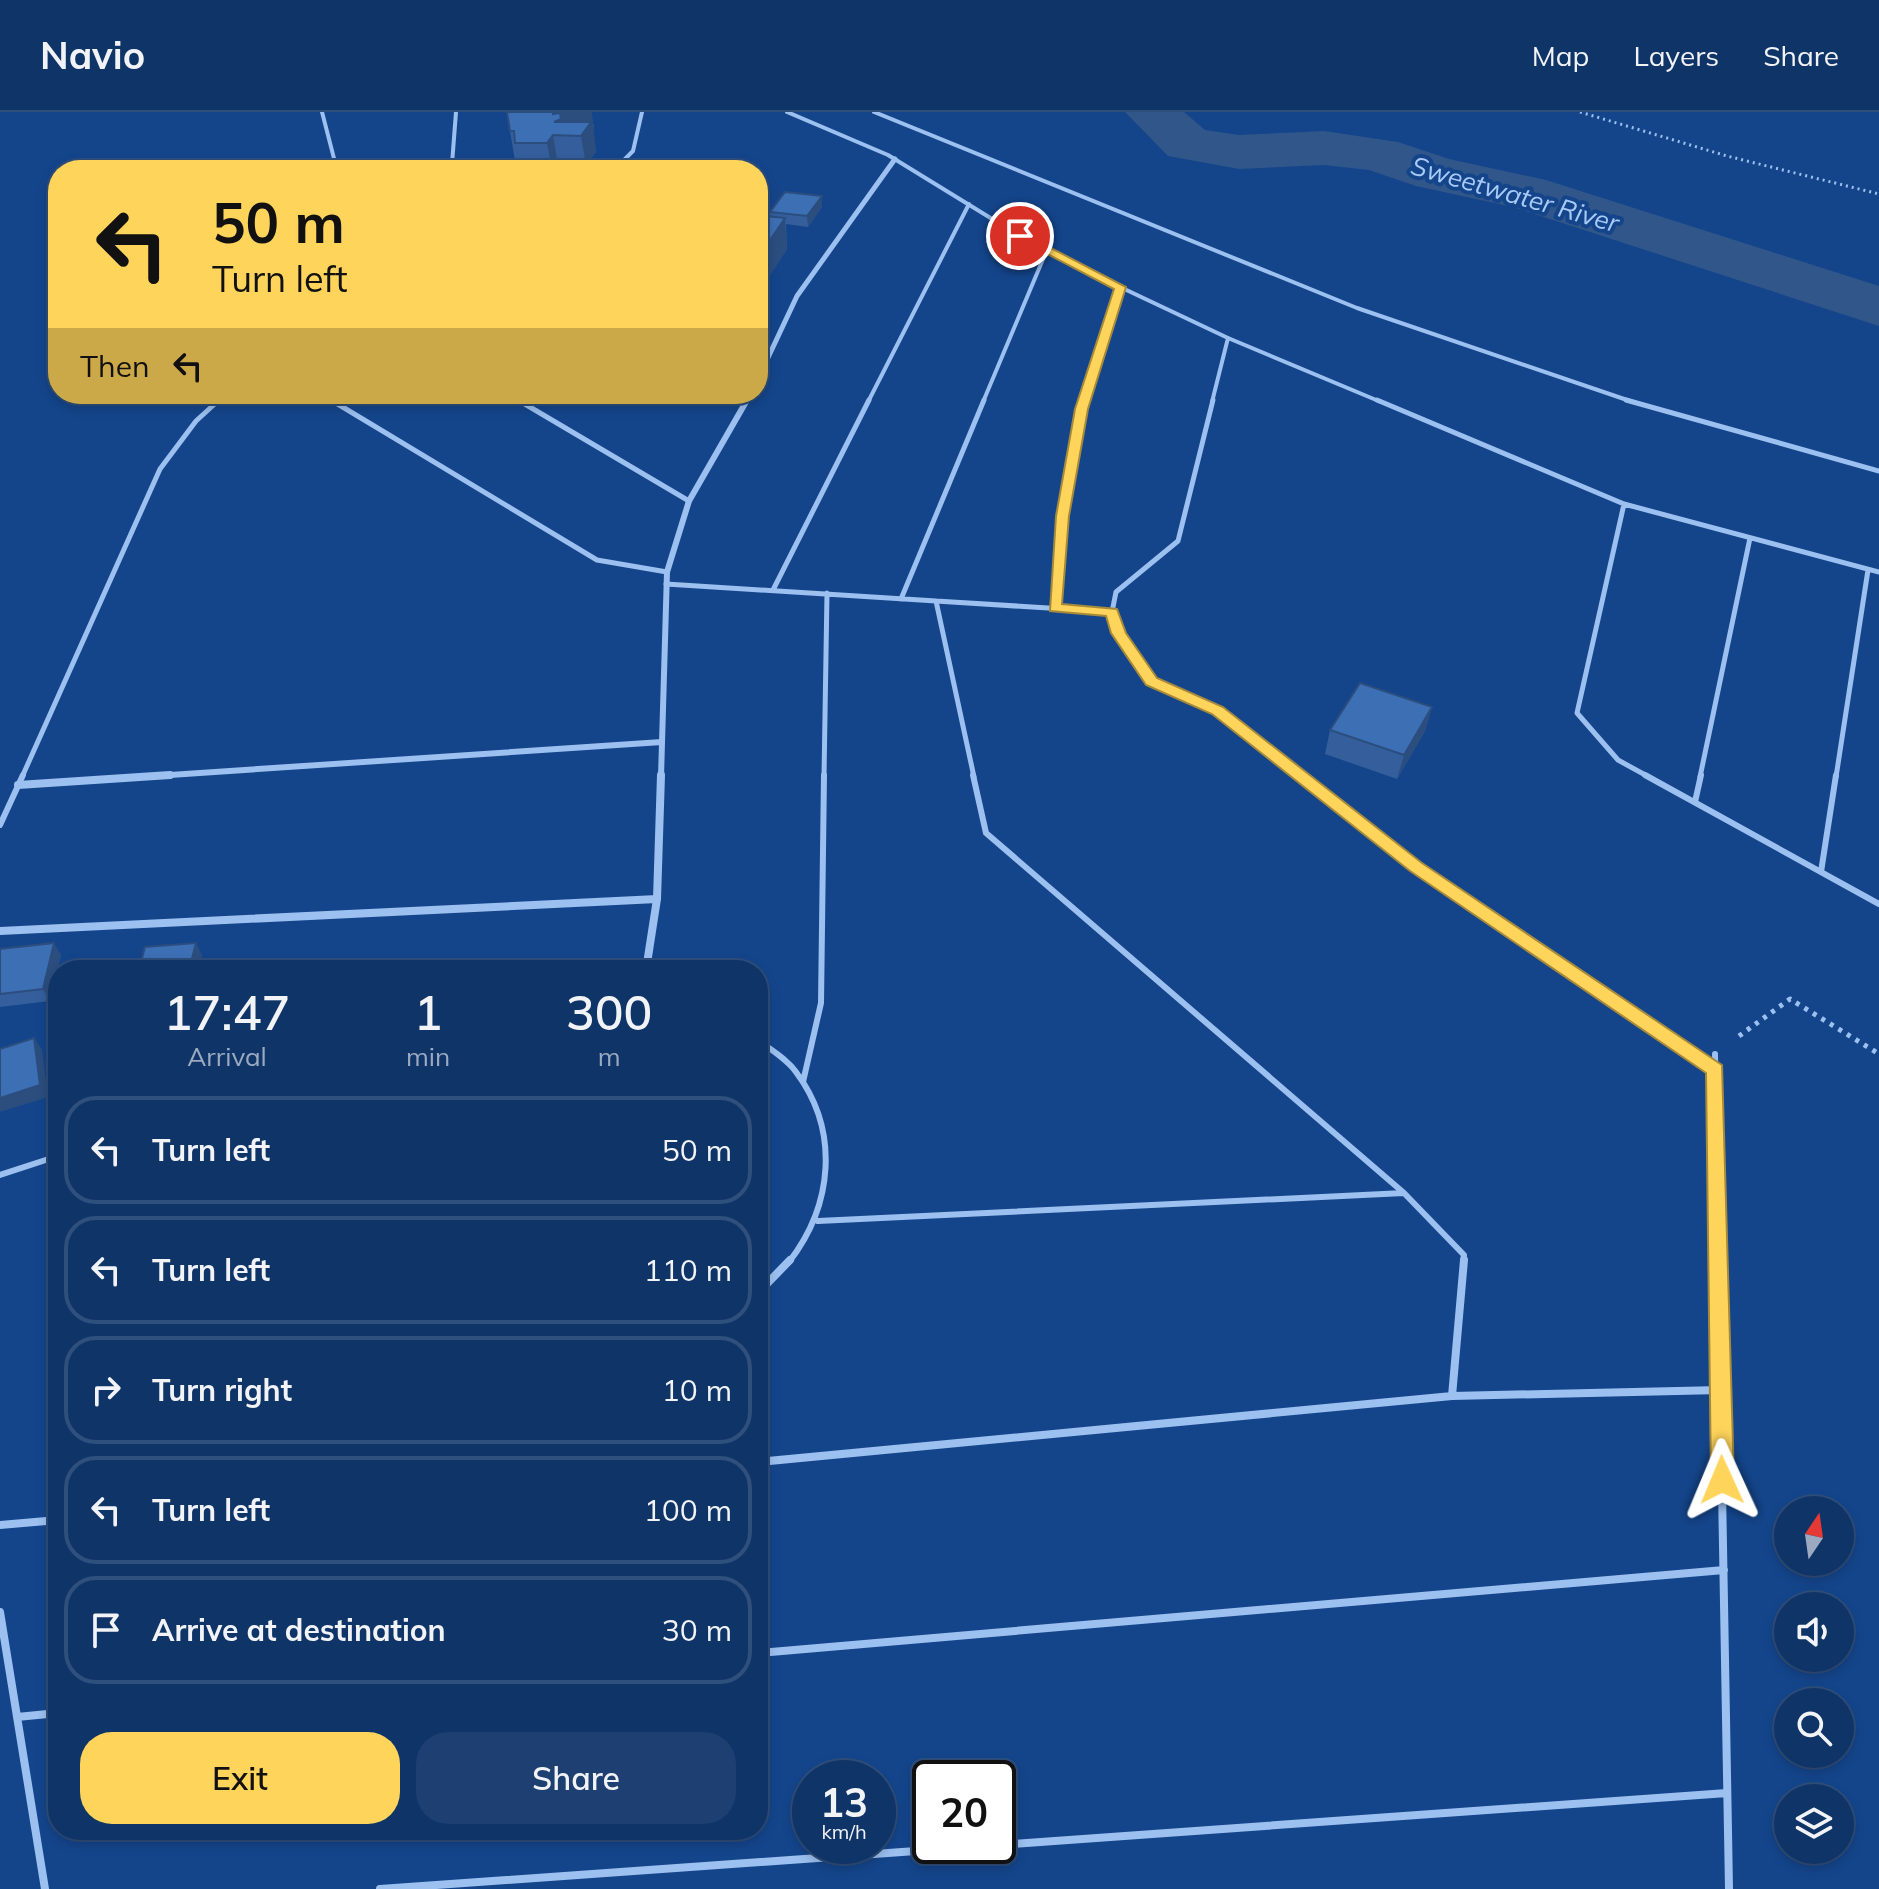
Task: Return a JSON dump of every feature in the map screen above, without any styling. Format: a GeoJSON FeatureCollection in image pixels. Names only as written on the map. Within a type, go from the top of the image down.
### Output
{"type":"FeatureCollection","features":[{"type":"Feature","properties":{"kind":"street"},"geometry":{"type":"LineString","coordinates":[[768,352],[797,296],[895,159]]}},
{"type":"Feature","properties":{"kind":"street"},"geometry":{"type":"LineString","coordinates":[[648,960],[657,899],[667,572],[689,501],[745,404]]}},
{"type":"Feature","properties":{"kind":"street"},"geometry":{"type":"LineString","coordinates":[[18,785],[662,742]]}},
{"type":"Feature","properties":{"kind":"street"},"geometry":{"type":"LineString","coordinates":[[0,931],[657,899]]}},
{"type":"Feature","properties":{"kind":"lane"},"geometry":{"type":"LineString","coordinates":[[322,112],[334,160]]}},
{"type":"Feature","properties":{"kind":"lane"},"geometry":{"type":"LineString","coordinates":[[452,160],[456,112]]}},
{"type":"Feature","properties":{"kind":"lane"},"geometry":{"type":"LineString","coordinates":[[624,160],[633,151],[642,112]]}},
{"type":"Feature","properties":{"kind":"lane"},"geometry":{"type":"LineString","coordinates":[[787,112],[895,159],[1046,252],[1228,338],[1624,504],[1879,572]]}},
{"type":"Feature","properties":{"kind":"lane"},"geometry":{"type":"LineString","coordinates":[[874,112],[1357,308],[1596,392],[1879,471]]}},
{"type":"Feature","properties":{"kind":"lane"},"geometry":{"type":"LineString","coordinates":[[773,590],[969,204]]}},
{"type":"Feature","properties":{"kind":"lane"},"geometry":{"type":"LineString","coordinates":[[901,599],[1046,252]]}},
{"type":"Feature","properties":{"kind":"lane"},"geometry":{"type":"LineString","coordinates":[[1055,608],[1062,516],[1082,409],[1120,287]]}},
{"type":"Feature","properties":{"kind":"lane"},"geometry":{"type":"LineString","coordinates":[[1228,338],[1178,541],[1116,592],[1112,612],[1119,633],[1151,681],[1218,710],[1416,867],[1715,1070]]}},
{"type":"Feature","properties":{"kind":"lane"},"geometry":{"type":"LineString","coordinates":[[0,825],[160,469],[196,421],[215,404]]}},
{"type":"Feature","properties":{"kind":"lane"},"geometry":{"type":"LineString","coordinates":[[338,404],[597,560],[667,572]]}},
{"type":"Feature","properties":{"kind":"lane"},"geometry":{"type":"LineString","coordinates":[[524,404],[689,501]]}},
{"type":"Feature","properties":{"kind":"lane"},"geometry":{"type":"LineString","coordinates":[[1624,504],[1577,713],[1618,760],[1879,904]]}},
{"type":"Feature","properties":{"kind":"lane"},"geometry":{"type":"LineString","coordinates":[[1695,802],[1750,538]]}},
{"type":"Feature","properties":{"kind":"lane"},"geometry":{"type":"LineString","coordinates":[[1821,872],[1868,570]]}},
{"type":"Feature","properties":{"kind":"lane"},"geometry":{"type":"LineString","coordinates":[[666,584],[1112,612]]}},
{"type":"Feature","properties":{"kind":"lane"},"geometry":{"type":"LineString","coordinates":[[803,1082],[821,1003],[827,593]]}},
{"type":"Feature","properties":{"kind":"lane"},"geometry":{"type":"LineString","coordinates":[[936,601],[986,833],[1404,1193],[1464,1255],[1452,1396]]}},
{"type":"Feature","properties":{"kind":"lane"},"geometry":{"type":"LineString","coordinates":[[768,1048],[795,1069],[822,1114],[830,1166],[818,1221],[779,1277],[768,1285]]}},
{"type":"Feature","properties":{"kind":"lane"},"geometry":{"type":"LineString","coordinates":[[1715,1054],[1729,1889]]}},
{"type":"Feature","properties":{"kind":"lane"},"geometry":{"type":"LineString","coordinates":[[0,1175],[48,1159]]}},
{"type":"Feature","properties":{"kind":"lane"},"geometry":{"type":"LineString","coordinates":[[818,1221],[1404,1193]]}},
{"type":"Feature","properties":{"kind":"lane"},"geometry":{"type":"LineString","coordinates":[[768,1461],[1452,1396],[1721,1390]]}},
{"type":"Feature","properties":{"kind":"lane"},"geometry":{"type":"LineString","coordinates":[[0,1525],[48,1521]]}},
{"type":"Feature","properties":{"kind":"lane"},"geometry":{"type":"LineString","coordinates":[[768,1652],[1724,1570]]}},
{"type":"Feature","properties":{"kind":"lane"},"geometry":{"type":"LineString","coordinates":[[0,1612],[45,1889]]}},
{"type":"Feature","properties":{"kind":"lane"},"geometry":{"type":"LineString","coordinates":[[17,1717],[48,1714]]}},
{"type":"Feature","properties":{"kind":"lane"},"geometry":{"type":"LineString","coordinates":[[1016,1844],[1727,1793]]}},
{"type":"Feature","properties":{"kind":"lane"},"geometry":{"type":"LineString","coordinates":[[380,1889],[912,1851]]}},
{"type":"Feature","properties":{"kind":"path"},"geometry":{"type":"LineString","coordinates":[[1580,112],[1774,169],[1879,194]]}},
{"type":"Feature","properties":{"kind":"path"},"geometry":{"type":"LineString","coordinates":[[1715,1054],[1790,999],[1879,1054]]}},
{"type":"Feature","properties":{"kind":"building"},"geometry":{"type":"Polygon","coordinates":[[[507,112],[553,112],[560,113],[561,119],[554,122],[591,122],[581,136],[553,135],[547,143],[515,143],[507,112]]]}},
{"type":"Feature","properties":{"kind":"building"},"geometry":{"type":"Polygon","coordinates":[[[785,192],[822,196],[807,216],[770,212],[785,192]]]}},
{"type":"Feature","properties":{"kind":"building"},"geometry":{"type":"Polygon","coordinates":[[[768,216],[785,218],[768,243],[768,216]]]}},
{"type":"Feature","properties":{"kind":"building"},"geometry":{"type":"Polygon","coordinates":[[[1360,683],[1432,707],[1404,755],[1330,730],[1360,683]]]}},
{"type":"Feature","properties":{"kind":"building"},"geometry":{"type":"Polygon","coordinates":[[[54,943],[43,989],[0,994],[0,949],[54,943]]]}},
{"type":"Feature","properties":{"kind":"building"},"geometry":{"type":"Polygon","coordinates":[[[196,943],[192,960],[142,960],[145,947],[196,943]]]}},
{"type":"Feature","properties":{"kind":"building"},"geometry":{"type":"Polygon","coordinates":[[[34,1038],[40,1085],[0,1098],[0,1049],[34,1038]]]}},
{"type":"Feature","properties":{"kind":"waterway","name":"Sweetwater River"},"geometry":{"type":"LineString","coordinates":[[1152,112],[1188,144],[1239,152],[1324,148],[1378,154],[1436,174],[1526,192],[1879,307]]}},
{"type":"Feature","properties":{"kind":"route"},"geometry":{"type":"LineString","coordinates":[[1020,236],[1046,252],[1120,287],[1082,409],[1062,516],[1055,608],[1112,612],[1119,633],[1151,681],[1218,710],[1416,867],[1715,1070],[1722,1480]]}}]}
